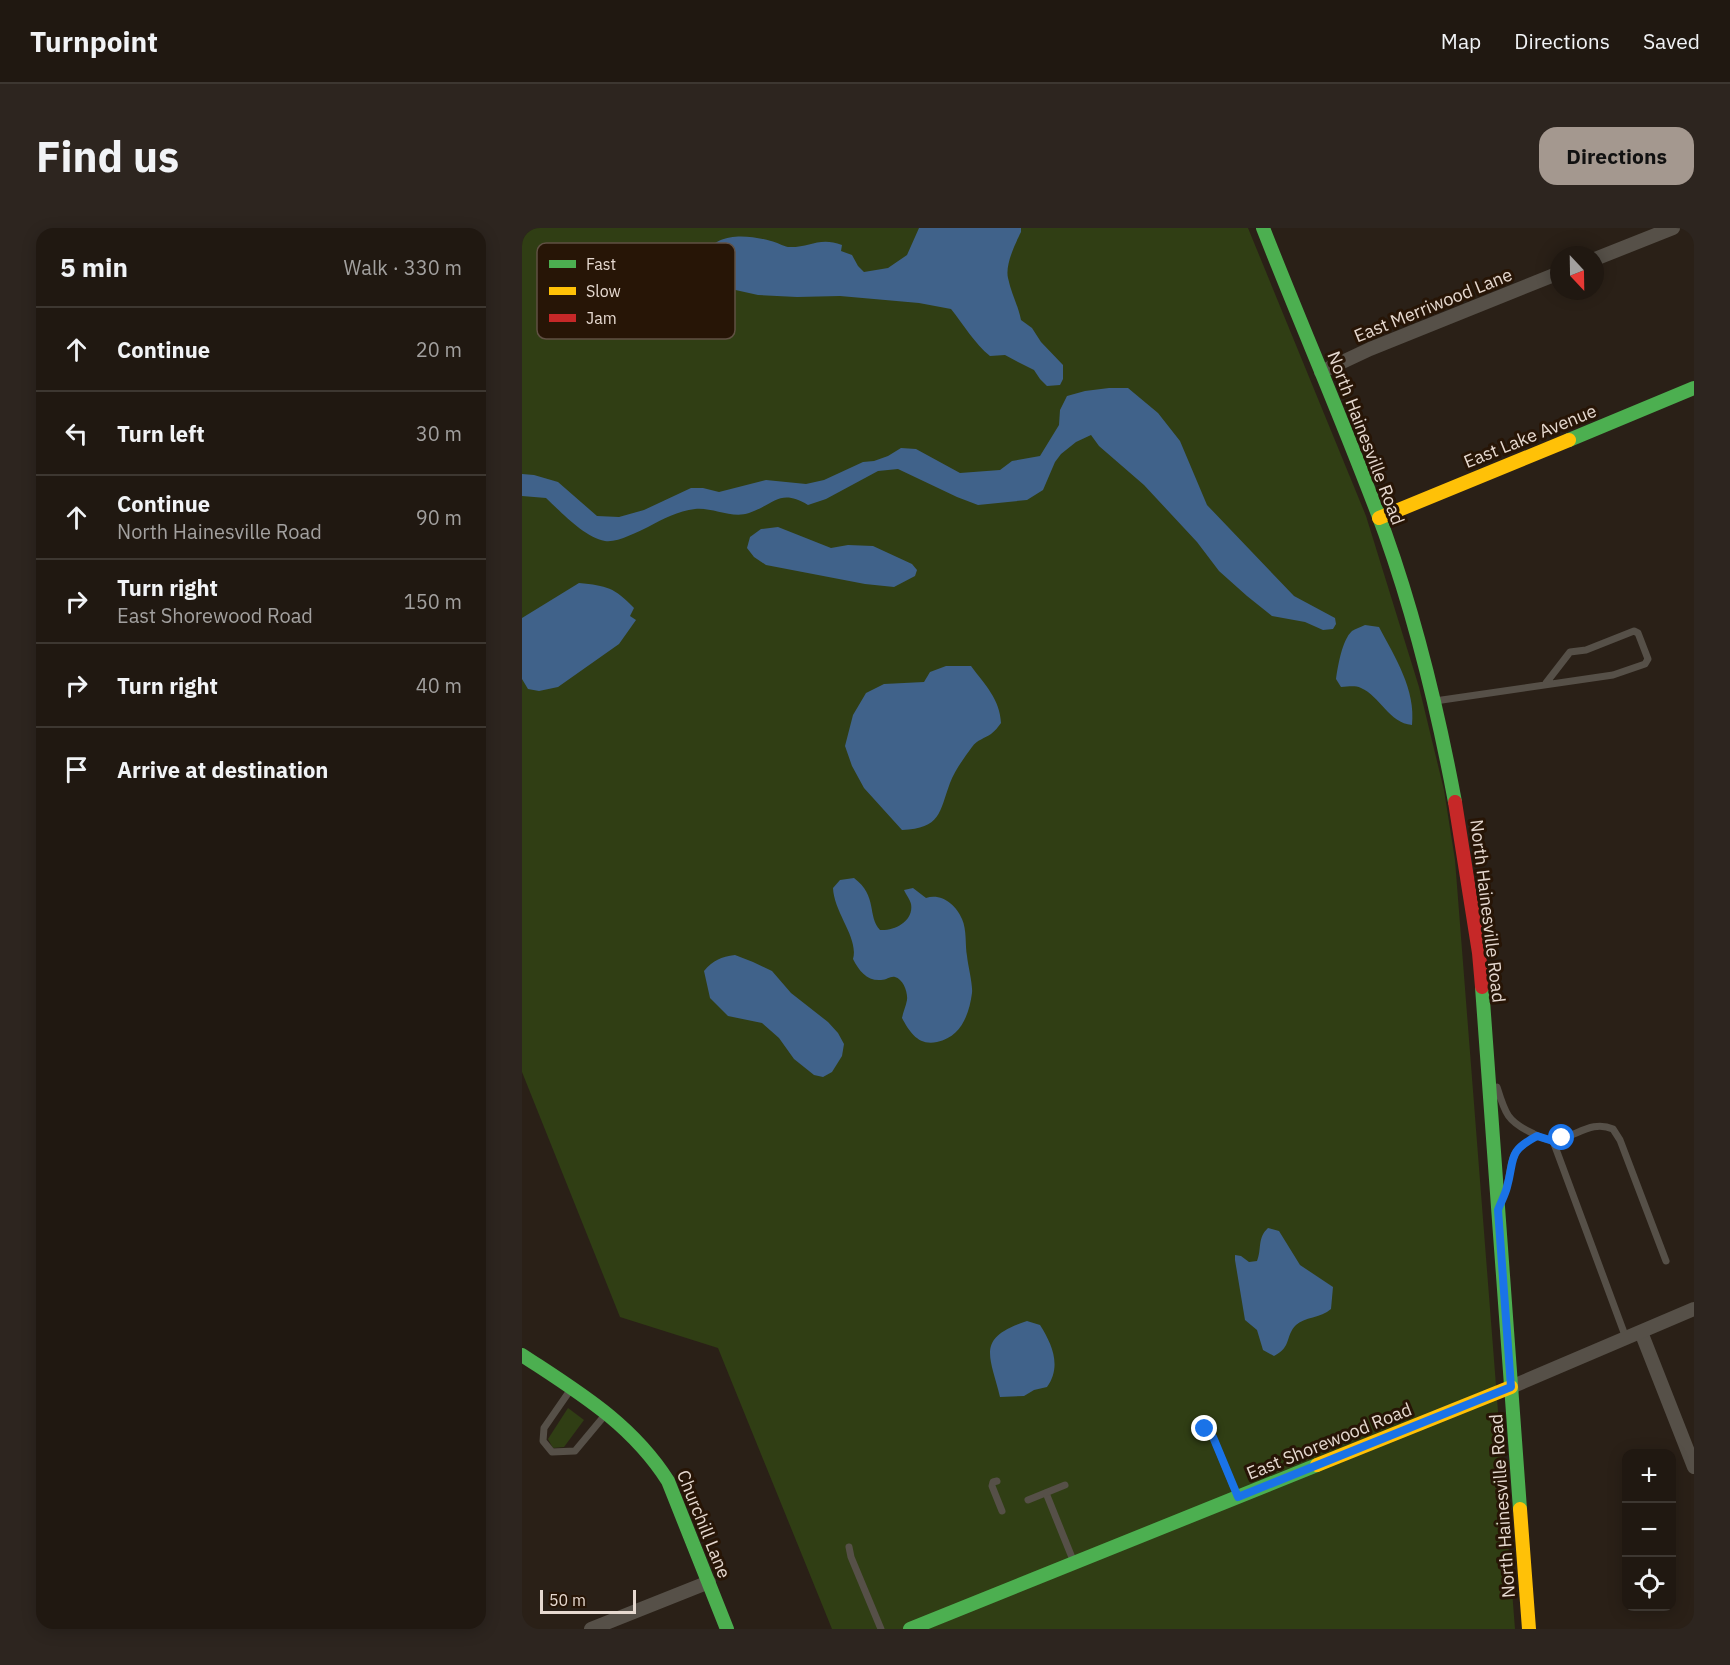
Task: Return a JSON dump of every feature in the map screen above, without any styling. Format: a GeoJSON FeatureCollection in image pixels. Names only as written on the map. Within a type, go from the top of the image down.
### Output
{"type":"FeatureCollection","features":[{"type":"Feature","properties":{"kind":"main road","name":"North Hainesville Road"},"geometry":{"type":"LineString","coordinates":[[1263,228],[1379,518],[1418,639],[1448,764],[1465,855],[1479,953],[1529,1629]]}},
{"type":"Feature","properties":{"kind":"main road","name":"East Lake Avenue"},"geometry":{"type":"LineString","coordinates":[[1379,518],[1694,388]]}},
{"type":"Feature","properties":{"kind":"main road","name":"Churchill Lane"},"geometry":{"type":"LineString","coordinates":[[522,1355],[620,1422],[657,1461],[669,1481],[727,1629]]}},
{"type":"Feature","properties":{"kind":"main road","name":"East Shorewood Road"},"geometry":{"type":"LineString","coordinates":[[910,1629],[1511,1387]]}},
{"type":"Feature","properties":{"kind":"street"},"geometry":{"type":"LineString","coordinates":[[1604,255],[1673,228]]}},
{"type":"Feature","properties":{"kind":"street","name":"East Merriwood Lane"},"geometry":{"type":"LineString","coordinates":[[1321,372],[1370,349],[1550,277]]}},
{"type":"Feature","properties":{"kind":"street","name":"East Shorewood Road"},"geometry":{"type":"LineString","coordinates":[[1511,1387],[1694,1309]]}},
{"type":"Feature","properties":{"kind":"street"},"geometry":{"type":"LineString","coordinates":[[1641,1332],[1694,1467]]}},
{"type":"Feature","properties":{"kind":"street"},"geometry":{"type":"LineString","coordinates":[[591,1629],[709,1582]]}},
{"type":"Feature","properties":{"kind":"lane"},"geometry":{"type":"LineString","coordinates":[[1433,701],[1613,675],[1645,664],[1648,660],[1638,633],[1634,631],[1586,650],[1570,652],[1546,683]]}},
{"type":"Feature","properties":{"kind":"lane"},"geometry":{"type":"LineString","coordinates":[[1486,1057],[1506,1114],[1514,1124],[1537,1136],[1553,1141],[1594,1127],[1613,1129],[1620,1140],[1666,1261]]}},
{"type":"Feature","properties":{"kind":"lane"},"geometry":{"type":"LineString","coordinates":[[1498,1210],[1518,1147],[1537,1136]]}},
{"type":"Feature","properties":{"kind":"lane"},"geometry":{"type":"LineString","coordinates":[[1553,1141],[1626,1338]]}},
{"type":"Feature","properties":{"kind":"lane"},"geometry":{"type":"LineString","coordinates":[[571,1389],[544,1428],[543,1441],[552,1452],[575,1451],[607,1413]]}},
{"type":"Feature","properties":{"kind":"lane"},"geometry":{"type":"LineString","coordinates":[[1205,1429],[1213,1437],[1238,1497]]}},
{"type":"Feature","properties":{"kind":"lane"},"geometry":{"type":"LineString","coordinates":[[997,1481],[992,1485],[1002,1511]]}},
{"type":"Feature","properties":{"kind":"lane"},"geometry":{"type":"LineString","coordinates":[[1028,1500],[1065,1485]]}},
{"type":"Feature","properties":{"kind":"lane"},"geometry":{"type":"LineString","coordinates":[[1046,1493],[1074,1563]]}},
{"type":"Feature","properties":{"kind":"lane"},"geometry":{"type":"LineString","coordinates":[[849,1547],[880,1629]]}},
{"type":"Feature","properties":{"kind":"green space"},"geometry":{"type":"Polygon","coordinates":[[[522,228],[1248,228],[1366,516],[1419,687],[1444,790],[1455,860],[1515,1629],[832,1629],[718,1348],[620,1317],[522,1072],[522,228]]]}},
{"type":"Feature","properties":{"kind":"green space"},"geometry":{"type":"Polygon","coordinates":[[[568,1408],[584,1420],[564,1447],[553,1448],[548,1439],[568,1408]]]}},
{"type":"Feature","properties":{"kind":"water"},"geometry":{"type":"Polygon","coordinates":[[[919,228],[1021,228],[1008,267],[1009,283],[1021,320],[1032,328],[1041,342],[1063,365],[1063,379],[1060,385],[1047,386],[1034,370],[1005,355],[990,356],[974,340],[951,309],[919,303],[840,296],[758,295],[735,290],[735,243],[716,243],[725,238],[744,236],[788,247],[821,242],[834,243],[842,245],[841,251],[852,255],[864,272],[888,268],[907,255],[919,228]]]}},
{"type":"Feature","properties":{"kind":"water"},"geometry":{"type":"Polygon","coordinates":[[[1109,388],[1128,388],[1158,413],[1180,441],[1207,505],[1294,596],[1335,618],[1336,624],[1333,629],[1323,630],[1305,622],[1272,616],[1247,596],[1219,571],[1197,542],[1144,485],[1099,446],[1091,435],[1076,442],[1061,454],[1043,490],[1027,500],[978,505],[898,469],[878,471],[826,499],[808,505],[798,500],[784,498],[749,513],[736,515],[702,509],[689,510],[627,537],[605,541],[589,535],[546,498],[522,496],[522,474],[534,475],[558,482],[597,516],[619,517],[644,510],[691,488],[719,492],[766,480],[806,484],[824,480],[863,462],[888,456],[901,448],[916,449],[960,473],[1000,470],[1012,461],[1040,456],[1059,425],[1060,410],[1067,396],[1109,388]]]}},
{"type":"Feature","properties":{"kind":"water"},"geometry":{"type":"Polygon","coordinates":[[[778,527],[831,548],[848,545],[873,546],[912,564],[917,570],[915,576],[894,587],[865,584],[766,565],[754,557],[747,548],[750,537],[761,529],[778,527]]]}},
{"type":"Feature","properties":{"kind":"water"},"geometry":{"type":"Polygon","coordinates":[[[579,583],[603,587],[615,592],[634,608],[630,616],[636,620],[619,644],[558,687],[539,691],[528,689],[522,679],[522,618],[579,583]]]}},
{"type":"Feature","properties":{"kind":"water"},"geometry":{"type":"Polygon","coordinates":[[[1365,625],[1379,627],[1398,662],[1411,699],[1412,725],[1397,720],[1368,692],[1356,687],[1341,687],[1336,679],[1346,640],[1352,631],[1365,625]]]}},
{"type":"Feature","properties":{"kind":"water"},"geometry":{"type":"Polygon","coordinates":[[[946,666],[971,666],[995,699],[1001,723],[991,734],[974,745],[963,760],[952,778],[936,817],[924,826],[902,830],[864,788],[852,766],[845,746],[853,715],[866,693],[884,684],[924,682],[930,672],[946,666]]]}},
{"type":"Feature","properties":{"kind":"water"},"geometry":{"type":"Polygon","coordinates":[[[854,878],[866,892],[880,930],[897,927],[910,915],[911,904],[904,890],[913,888],[926,898],[938,897],[948,901],[959,914],[965,928],[972,993],[966,1017],[952,1035],[931,1043],[920,1040],[908,1029],[902,1018],[907,997],[900,980],[893,977],[883,980],[872,979],[864,974],[855,963],[853,943],[837,907],[833,888],[840,880],[854,878]]]}},
{"type":"Feature","properties":{"kind":"water"},"geometry":{"type":"Polygon","coordinates":[[[735,955],[772,971],[791,993],[828,1022],[838,1033],[844,1044],[842,1056],[832,1072],[823,1077],[814,1075],[794,1059],[779,1038],[762,1023],[728,1016],[710,998],[704,971],[718,960],[735,955]]]}},
{"type":"Feature","properties":{"kind":"water"},"geometry":{"type":"Polygon","coordinates":[[[1268,1228],[1279,1231],[1300,1265],[1333,1287],[1331,1309],[1296,1325],[1286,1345],[1280,1353],[1274,1356],[1263,1350],[1257,1330],[1245,1320],[1235,1260],[1235,1255],[1249,1262],[1257,1261],[1261,1240],[1268,1228]]]}},
{"type":"Feature","properties":{"kind":"water"},"geometry":{"type":"Polygon","coordinates":[[[1027,1321],[1040,1325],[1054,1355],[1054,1371],[1047,1387],[1034,1390],[1024,1396],[1000,1397],[990,1359],[993,1341],[1010,1327],[1027,1321]]]}},
{"type":"Feature","properties":{"kind":"traffic: fast"},"geometry":{"type":"LineString","coordinates":[[1263,228],[1385,533],[1407,599],[1425,666],[1455,802]]}},
{"type":"Feature","properties":{"kind":"traffic: fast"},"geometry":{"type":"LineString","coordinates":[[1569,440],[1694,388]]}},
{"type":"Feature","properties":{"kind":"traffic: fast"},"geometry":{"type":"LineString","coordinates":[[1482,987],[1520,1509]]}},
{"type":"Feature","properties":{"kind":"traffic: fast"},"geometry":{"type":"LineString","coordinates":[[522,1355],[602,1410],[620,1425],[653,1460],[668,1481],[727,1629]]}},
{"type":"Feature","properties":{"kind":"traffic: fast"},"geometry":{"type":"LineString","coordinates":[[910,1629],[1317,1465]]}},
{"type":"Feature","properties":{"kind":"traffic: slow"},"geometry":{"type":"LineString","coordinates":[[1379,518],[1569,440]]}},
{"type":"Feature","properties":{"kind":"traffic: slow"},"geometry":{"type":"LineString","coordinates":[[1317,1465],[1511,1387]]}},
{"type":"Feature","properties":{"kind":"traffic: slow"},"geometry":{"type":"LineString","coordinates":[[1520,1509],[1529,1629]]}},
{"type":"Feature","properties":{"kind":"traffic: jam"},"geometry":{"type":"LineString","coordinates":[[1455,802],[1479,953],[1482,987]]}},
{"type":"Feature","properties":{"kind":"route"},"geometry":{"type":"LineString","coordinates":[[1205,1429],[1213,1437],[1238,1497],[1511,1387],[1498,1210],[1507,1187],[1510,1166],[1518,1147],[1537,1136],[1553,1141],[1562,1138]]}}]}
